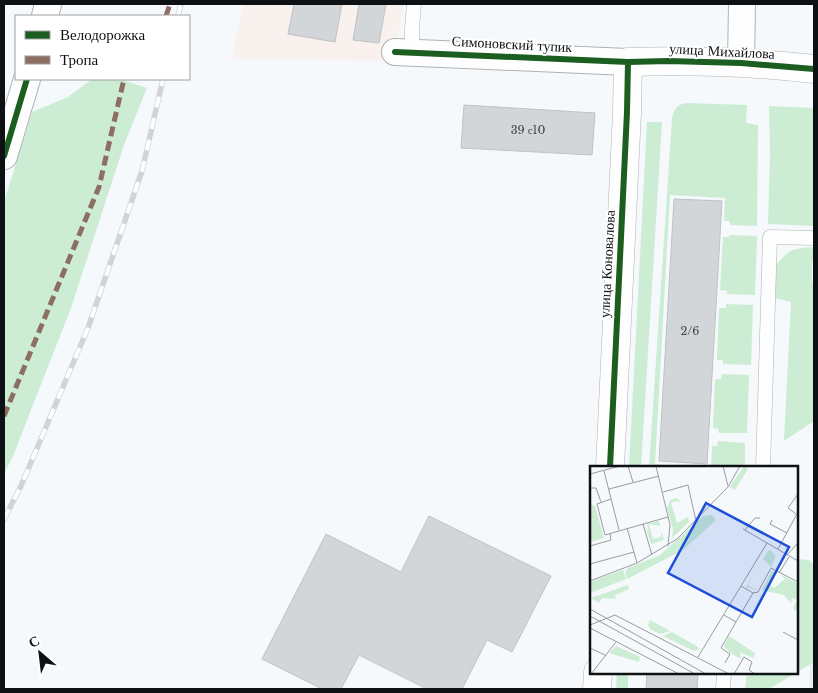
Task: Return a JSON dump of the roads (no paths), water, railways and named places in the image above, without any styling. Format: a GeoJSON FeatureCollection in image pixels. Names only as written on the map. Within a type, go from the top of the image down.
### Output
{"type":"FeatureCollection","features":[{"type":"Feature","properties":{"kind":"street"},"geometry":{"type":"LineString","coordinates":[[741,63],[742,4]]}},
{"type":"Feature","properties":{"kind":"street","name":"Симоновский тупик"},"geometry":{"type":"LineString","coordinates":[[403,52],[628,62]]}},
{"type":"Feature","properties":{"kind":"street","name":"улица Михайлова"},"geometry":{"type":"LineString","coordinates":[[628,62],[668,60],[814,69]]}},
{"type":"Feature","properties":{"kind":"street","name":"улица Коновалова"},"geometry":{"type":"LineString","coordinates":[[610,466],[628,62]]}},
{"type":"Feature","properties":{"kind":"street"},"geometry":{"type":"LineString","coordinates":[[4,156],[27,80]]}},
{"type":"Feature","properties":{"kind":"street"},"geometry":{"type":"LineString","coordinates":[[597,689],[598,673]]}},
{"type":"Feature","properties":{"kind":"lane"},"geometry":{"type":"LineString","coordinates":[[403,52],[412,29],[414,4]]}},
{"type":"Feature","properties":{"kind":"lane"},"geometry":{"type":"LineString","coordinates":[[763,466],[770,237],[814,238]]}},
{"type":"Feature","properties":{"kind":"lane"},"geometry":{"type":"LineString","coordinates":[[723,689],[724,673]]}},
{"type":"Feature","properties":{"kind":"railway"},"geometry":{"type":"LineString","coordinates":[[178,15],[181,4]]}},
{"type":"Feature","properties":{"kind":"railway"},"geometry":{"type":"LineString","coordinates":[[4,519],[21,486],[88,328],[142,171],[163,80]]}}]}
